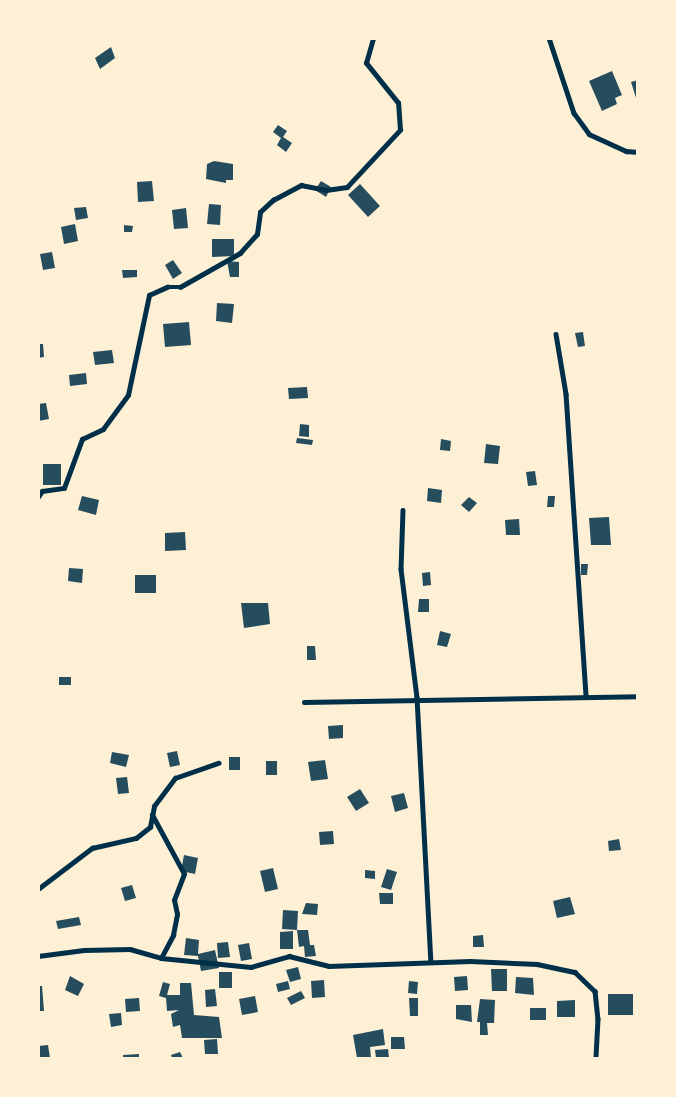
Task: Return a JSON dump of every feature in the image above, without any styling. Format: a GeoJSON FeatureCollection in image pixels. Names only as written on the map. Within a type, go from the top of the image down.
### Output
{"type":"FeatureCollection","features":[{"type":"Feature","properties":{"kind":"street"},"geometry":{"type":"LineString","coordinates":[[38,497],[42,491],[64,488],[82,439],[103,429],[128,395],[149,295],[167,287],[180,287],[240,253],[257,234],[260,212],[273,200],[301,185],[326,190],[347,187],[400,130],[398,103],[366,63],[373,38]]}},
{"type":"Feature","properties":{"kind":"street"},"geometry":{"type":"LineString","coordinates":[[549,38],[574,113],[589,134],[626,151],[638,152]]}},
{"type":"Feature","properties":{"kind":"street"},"geometry":{"type":"LineString","coordinates":[[555,334],[566,394],[586,696]]}},
{"type":"Feature","properties":{"kind":"street"},"geometry":{"type":"LineString","coordinates":[[403,510],[401,569],[417,697],[431,961]]}},
{"type":"Feature","properties":{"kind":"street"},"geometry":{"type":"LineString","coordinates":[[304,702],[417,697],[638,696]]}},
{"type":"Feature","properties":{"kind":"street"},"geometry":{"type":"LineString","coordinates":[[38,889],[92,848],[136,838],[150,827],[154,806],[175,778],[218,763]]}},
{"type":"Feature","properties":{"kind":"street"},"geometry":{"type":"LineString","coordinates":[[152,815],[184,874],[174,900],[177,914],[173,935],[161,958]]}},
{"type":"Feature","properties":{"kind":"street"},"geometry":{"type":"LineString","coordinates":[[38,956],[84,950],[107,952],[130,949],[161,958],[251,967],[289,956],[329,966],[431,961],[537,964],[575,972],[595,991],[598,1019],[596,1059]]}},
{"type":"Feature","properties":{"kind":"building"},"geometry":{"type":"Polygon","coordinates":[[[111,47],[115,58],[100,69],[95,58],[111,47]]]}},
{"type":"Feature","properties":{"kind":"building"},"geometry":{"type":"Polygon","coordinates":[[[612,71],[622,95],[615,98],[617,104],[602,111],[589,81],[612,71]]]}},
{"type":"Feature","properties":{"kind":"building"},"geometry":{"type":"Polygon","coordinates":[[[638,80],[638,101],[637,101],[631,82],[638,80]]]}},
{"type":"Feature","properties":{"kind":"building"},"geometry":{"type":"Polygon","coordinates":[[[278,125],[287,131],[283,137],[292,143],[286,152],[277,145],[281,138],[273,132],[278,125]]]}},
{"type":"Feature","properties":{"kind":"building"},"geometry":{"type":"Polygon","coordinates":[[[214,161],[233,164],[233,180],[226,180],[226,183],[206,179],[207,164],[214,161]]]}},
{"type":"Feature","properties":{"kind":"building"},"geometry":{"type":"Polygon","coordinates":[[[152,181],[154,201],[138,202],[137,182],[152,181]]]}},
{"type":"Feature","properties":{"kind":"building"},"geometry":{"type":"Polygon","coordinates":[[[321,181],[331,187],[326,197],[315,190],[321,181]]]}},
{"type":"Feature","properties":{"kind":"building"},"geometry":{"type":"Polygon","coordinates":[[[360,184],[380,206],[368,217],[348,195],[360,184]]]}},
{"type":"Feature","properties":{"kind":"building"},"geometry":{"type":"Polygon","coordinates":[[[209,204],[221,205],[220,225],[207,224],[209,204]]]}},
{"type":"Feature","properties":{"kind":"building"},"geometry":{"type":"Polygon","coordinates":[[[86,207],[88,218],[76,220],[74,208],[86,207]]]}},
{"type":"Feature","properties":{"kind":"building"},"geometry":{"type":"Polygon","coordinates":[[[186,208],[188,228],[174,229],[172,210],[186,208]]]}},
{"type":"Feature","properties":{"kind":"building"},"geometry":{"type":"Polygon","coordinates":[[[75,224],[78,241],[64,244],[61,227],[75,224]]]}},
{"type":"Feature","properties":{"kind":"building"},"geometry":{"type":"Polygon","coordinates":[[[124,225],[133,226],[132,232],[124,232],[124,225]]]}},
{"type":"Feature","properties":{"kind":"building"},"geometry":{"type":"Polygon","coordinates":[[[212,239],[234,239],[234,256],[212,257],[212,239]]]}},
{"type":"Feature","properties":{"kind":"building"},"geometry":{"type":"Polygon","coordinates":[[[52,252],[55,268],[43,270],[40,254],[52,252]]]}},
{"type":"Feature","properties":{"kind":"building"},"geometry":{"type":"Polygon","coordinates":[[[173,260],[182,273],[173,279],[165,265],[173,260]]]}},
{"type":"Feature","properties":{"kind":"building"},"geometry":{"type":"Polygon","coordinates":[[[227,261],[239,262],[239,277],[230,277],[227,261]]]}},
{"type":"Feature","properties":{"kind":"building"},"geometry":{"type":"Polygon","coordinates":[[[122,270],[137,270],[137,277],[123,278],[122,270]]]}},
{"type":"Feature","properties":{"kind":"building"},"geometry":{"type":"Polygon","coordinates":[[[217,303],[234,304],[232,323],[216,321],[217,303]]]}},
{"type":"Feature","properties":{"kind":"building"},"geometry":{"type":"Polygon","coordinates":[[[189,322],[191,345],[165,347],[163,324],[189,322]]]}},
{"type":"Feature","properties":{"kind":"building"},"geometry":{"type":"Polygon","coordinates":[[[583,332],[585,346],[578,347],[575,333],[583,332]]]}},
{"type":"Feature","properties":{"kind":"building"},"geometry":{"type":"Polygon","coordinates":[[[38,344],[43,344],[44,357],[38,358],[38,344]]]}},
{"type":"Feature","properties":{"kind":"building"},"geometry":{"type":"Polygon","coordinates":[[[112,350],[114,363],[95,365],[93,352],[112,350]]]}},
{"type":"Feature","properties":{"kind":"building"},"geometry":{"type":"Polygon","coordinates":[[[86,373],[87,384],[70,386],[69,375],[86,373]]]}},
{"type":"Feature","properties":{"kind":"building"},"geometry":{"type":"Polygon","coordinates":[[[307,387],[308,398],[289,399],[288,388],[307,387]]]}},
{"type":"Feature","properties":{"kind":"building"},"geometry":{"type":"Polygon","coordinates":[[[46,403],[49,419],[38,421],[38,404],[46,403]]]}},
{"type":"Feature","properties":{"kind":"building"},"geometry":{"type":"Polygon","coordinates":[[[300,424],[309,425],[309,437],[299,436],[300,424]]]}},
{"type":"Feature","properties":{"kind":"building"},"geometry":{"type":"Polygon","coordinates":[[[297,438],[313,440],[312,445],[296,443],[297,438]]]}},
{"type":"Feature","properties":{"kind":"building"},"geometry":{"type":"Polygon","coordinates":[[[441,439],[451,441],[450,451],[440,450],[441,439]]]}},
{"type":"Feature","properties":{"kind":"building"},"geometry":{"type":"Polygon","coordinates":[[[486,444],[500,446],[498,464],[484,463],[486,444]]]}},
{"type":"Feature","properties":{"kind":"building"},"geometry":{"type":"Polygon","coordinates":[[[43,464],[61,464],[61,485],[43,485],[43,464]]]}},
{"type":"Feature","properties":{"kind":"building"},"geometry":{"type":"Polygon","coordinates":[[[535,471],[537,485],[528,486],[526,472],[535,471]]]}},
{"type":"Feature","properties":{"kind":"building"},"geometry":{"type":"Polygon","coordinates":[[[428,488],[442,490],[441,503],[427,501],[428,488]]]}},
{"type":"Feature","properties":{"kind":"building"},"geometry":{"type":"Polygon","coordinates":[[[82,496],[99,500],[96,515],[78,510],[82,496]]]}},
{"type":"Feature","properties":{"kind":"building"},"geometry":{"type":"Polygon","coordinates":[[[548,496],[555,496],[554,507],[547,507],[548,496]]]}},
{"type":"Feature","properties":{"kind":"building"},"geometry":{"type":"Polygon","coordinates":[[[469,497],[477,503],[469,512],[461,505],[469,497]]]}},
{"type":"Feature","properties":{"kind":"building"},"geometry":{"type":"Polygon","coordinates":[[[609,517],[611,545],[591,545],[589,518],[609,517]]]}},
{"type":"Feature","properties":{"kind":"building"},"geometry":{"type":"Polygon","coordinates":[[[519,519],[520,535],[506,535],[505,520],[519,519]]]}},
{"type":"Feature","properties":{"kind":"building"},"geometry":{"type":"Polygon","coordinates":[[[185,532],[186,550],[165,551],[165,533],[185,532]]]}},
{"type":"Feature","properties":{"kind":"building"},"geometry":{"type":"Polygon","coordinates":[[[581,564],[588,564],[587,575],[581,575],[581,564]]]}},
{"type":"Feature","properties":{"kind":"building"},"geometry":{"type":"Polygon","coordinates":[[[69,568],[83,569],[82,583],[68,581],[69,568]]]}},
{"type":"Feature","properties":{"kind":"building"},"geometry":{"type":"Polygon","coordinates":[[[430,572],[431,585],[423,586],[422,573],[430,572]]]}},
{"type":"Feature","properties":{"kind":"building"},"geometry":{"type":"Polygon","coordinates":[[[135,575],[156,575],[156,593],[135,593],[135,575]]]}},
{"type":"Feature","properties":{"kind":"building"},"geometry":{"type":"Polygon","coordinates":[[[419,599],[429,599],[429,612],[418,612],[419,599]]]}},
{"type":"Feature","properties":{"kind":"building"},"geometry":{"type":"Polygon","coordinates":[[[241,603],[268,603],[270,624],[244,628],[241,603]]]}},
{"type":"Feature","properties":{"kind":"building"},"geometry":{"type":"Polygon","coordinates":[[[440,631],[451,634],[447,647],[437,645],[440,631]]]}},
{"type":"Feature","properties":{"kind":"building"},"geometry":{"type":"Polygon","coordinates":[[[307,646],[315,646],[316,660],[307,660],[307,646]]]}},
{"type":"Feature","properties":{"kind":"building"},"geometry":{"type":"Polygon","coordinates":[[[59,677],[71,677],[71,685],[59,685],[59,677]]]}},
{"type":"Feature","properties":{"kind":"building"},"geometry":{"type":"Polygon","coordinates":[[[343,725],[343,738],[329,739],[328,726],[343,725]]]}},
{"type":"Feature","properties":{"kind":"building"},"geometry":{"type":"Polygon","coordinates":[[[177,751],[180,765],[170,767],[167,753],[177,751]]]}},
{"type":"Feature","properties":{"kind":"building"},"geometry":{"type":"Polygon","coordinates":[[[112,752],[129,755],[126,767],[110,763],[112,752]]]}},
{"type":"Feature","properties":{"kind":"building"},"geometry":{"type":"Polygon","coordinates":[[[229,757],[240,757],[240,770],[229,770],[229,757]]]}},
{"type":"Feature","properties":{"kind":"building"},"geometry":{"type":"Polygon","coordinates":[[[325,760],[328,779],[311,781],[308,762],[325,760]]]}},
{"type":"Feature","properties":{"kind":"building"},"geometry":{"type":"Polygon","coordinates":[[[266,761],[277,761],[277,775],[266,775],[266,761]]]}},
{"type":"Feature","properties":{"kind":"building"},"geometry":{"type":"Polygon","coordinates":[[[127,777],[129,793],[118,794],[116,778],[127,777]]]}},
{"type":"Feature","properties":{"kind":"building"},"geometry":{"type":"Polygon","coordinates":[[[360,789],[369,803],[356,811],[347,797],[360,789]]]}},
{"type":"Feature","properties":{"kind":"building"},"geometry":{"type":"Polygon","coordinates":[[[404,793],[408,808],[395,812],[391,796],[404,793]]]}},
{"type":"Feature","properties":{"kind":"building"},"geometry":{"type":"Polygon","coordinates":[[[333,831],[334,844],[320,845],[319,832],[333,831]]]}},
{"type":"Feature","properties":{"kind":"building"},"geometry":{"type":"Polygon","coordinates":[[[619,839],[621,850],[609,851],[608,841],[619,839]]]}},
{"type":"Feature","properties":{"kind":"building"},"geometry":{"type":"Polygon","coordinates":[[[184,855],[198,858],[195,874],[181,871],[184,855]]]}},
{"type":"Feature","properties":{"kind":"building"},"geometry":{"type":"Polygon","coordinates":[[[273,868],[278,889],[265,892],[260,871],[273,868]]]}},
{"type":"Feature","properties":{"kind":"building"},"geometry":{"type":"Polygon","coordinates":[[[387,869],[397,872],[391,890],[381,887],[387,869]]]}},
{"type":"Feature","properties":{"kind":"building"},"geometry":{"type":"Polygon","coordinates":[[[365,870],[375,871],[375,879],[365,878],[365,870]]]}},
{"type":"Feature","properties":{"kind":"building"},"geometry":{"type":"Polygon","coordinates":[[[132,885],[136,898],[125,901],[121,888],[132,885]]]}},
{"type":"Feature","properties":{"kind":"building"},"geometry":{"type":"Polygon","coordinates":[[[379,893],[393,893],[393,904],[380,904],[379,893]]]}},
{"type":"Feature","properties":{"kind":"building"},"geometry":{"type":"Polygon","coordinates":[[[570,897],[575,914],[557,918],[553,901],[570,897]]]}},
{"type":"Feature","properties":{"kind":"building"},"geometry":{"type":"Polygon","coordinates":[[[306,903],[318,904],[317,915],[302,914],[306,903]]]}},
{"type":"Feature","properties":{"kind":"building"},"geometry":{"type":"Polygon","coordinates":[[[283,910],[298,911],[297,930],[282,929],[283,910]]]}},
{"type":"Feature","properties":{"kind":"building"},"geometry":{"type":"Polygon","coordinates":[[[79,917],[81,925],[58,929],[56,921],[79,917]]]}},
{"type":"Feature","properties":{"kind":"building"},"geometry":{"type":"Polygon","coordinates":[[[297,930],[308,930],[310,945],[314,945],[316,956],[305,957],[304,946],[299,947],[297,930]]]}},
{"type":"Feature","properties":{"kind":"building"},"geometry":{"type":"Polygon","coordinates":[[[293,931],[293,949],[280,949],[280,932],[293,931]]]}},
{"type":"Feature","properties":{"kind":"building"},"geometry":{"type":"Polygon","coordinates":[[[483,935],[484,947],[473,947],[473,936],[483,935]]]}},
{"type":"Feature","properties":{"kind":"building"},"geometry":{"type":"Polygon","coordinates":[[[186,938],[199,940],[198,954],[215,950],[219,968],[201,971],[198,956],[184,955],[186,938]]]}},
{"type":"Feature","properties":{"kind":"building"},"geometry":{"type":"Polygon","coordinates":[[[228,942],[230,957],[218,958],[217,943],[228,942]]]}},
{"type":"Feature","properties":{"kind":"building"},"geometry":{"type":"Polygon","coordinates":[[[249,943],[252,959],[241,961],[238,945],[249,943]]]}},
{"type":"Feature","properties":{"kind":"building"},"geometry":{"type":"Polygon","coordinates":[[[298,967],[301,979],[290,982],[286,970],[298,967]]]}},
{"type":"Feature","properties":{"kind":"building"},"geometry":{"type":"Polygon","coordinates":[[[491,969],[507,969],[507,991],[492,991],[491,969]]]}},
{"type":"Feature","properties":{"kind":"building"},"geometry":{"type":"Polygon","coordinates":[[[219,972],[232,972],[232,988],[219,988],[219,972]]]}},
{"type":"Feature","properties":{"kind":"building"},"geometry":{"type":"Polygon","coordinates":[[[70,976],[84,984],[78,996],[65,990],[70,976]]]}},
{"type":"Feature","properties":{"kind":"building"},"geometry":{"type":"Polygon","coordinates":[[[467,976],[468,990],[455,991],[454,977],[467,976]]]}},
{"type":"Feature","properties":{"kind":"building"},"geometry":{"type":"Polygon","coordinates":[[[516,977],[533,978],[534,995],[515,993],[516,977]]]}},
{"type":"Feature","properties":{"kind":"building"},"geometry":{"type":"Polygon","coordinates":[[[324,980],[325,997],[312,998],[311,981],[324,980]]]}},
{"type":"Feature","properties":{"kind":"building"},"geometry":{"type":"Polygon","coordinates":[[[288,981],[290,989],[278,992],[276,984],[288,981]]]}},
{"type":"Feature","properties":{"kind":"building"},"geometry":{"type":"Polygon","coordinates":[[[409,981],[418,982],[417,994],[408,993],[409,981]]]}},
{"type":"Feature","properties":{"kind":"building"},"geometry":{"type":"Polygon","coordinates":[[[163,982],[170,984],[167,995],[180,995],[180,983],[191,983],[194,1015],[219,1017],[222,1038],[182,1038],[180,1025],[173,1027],[171,1014],[179,1010],[167,1011],[166,998],[159,996],[163,982]]]}},
{"type":"Feature","properties":{"kind":"building"},"geometry":{"type":"Polygon","coordinates":[[[38,986],[42,986],[44,1011],[38,1011],[38,986]]]}},
{"type":"Feature","properties":{"kind":"building"},"geometry":{"type":"Polygon","coordinates":[[[215,989],[217,1006],[206,1007],[205,990],[215,989]]]}},
{"type":"Feature","properties":{"kind":"building"},"geometry":{"type":"Polygon","coordinates":[[[301,991],[305,998],[291,1005],[287,998],[301,991]]]}},
{"type":"Feature","properties":{"kind":"building"},"geometry":{"type":"Polygon","coordinates":[[[608,994],[633,994],[633,1015],[608,1015],[608,994]]]}},
{"type":"Feature","properties":{"kind":"building"},"geometry":{"type":"Polygon","coordinates":[[[255,996],[258,1012],[242,1015],[239,999],[255,996]]]}},
{"type":"Feature","properties":{"kind":"building"},"geometry":{"type":"Polygon","coordinates":[[[139,998],[140,1011],[126,1012],[125,999],[139,998]]]}},
{"type":"Feature","properties":{"kind":"building"},"geometry":{"type":"Polygon","coordinates":[[[409,998],[418,998],[418,1016],[410,1016],[409,998]]]}},
{"type":"Feature","properties":{"kind":"building"},"geometry":{"type":"Polygon","coordinates":[[[480,999],[495,1000],[494,1023],[487,1023],[488,1035],[480,1035],[480,1022],[477,1022],[480,999]]]}},
{"type":"Feature","properties":{"kind":"building"},"geometry":{"type":"Polygon","coordinates":[[[575,1000],[575,1017],[557,1017],[557,1001],[575,1000]]]}},
{"type":"Feature","properties":{"kind":"building"},"geometry":{"type":"Polygon","coordinates":[[[456,1005],[471,1005],[472,1022],[456,1019],[456,1005]]]}},
{"type":"Feature","properties":{"kind":"building"},"geometry":{"type":"Polygon","coordinates":[[[530,1008],[546,1008],[546,1020],[530,1020],[530,1008]]]}},
{"type":"Feature","properties":{"kind":"building"},"geometry":{"type":"Polygon","coordinates":[[[121,1013],[122,1025],[111,1027],[109,1014],[121,1013]]]}},
{"type":"Feature","properties":{"kind":"building"},"geometry":{"type":"Polygon","coordinates":[[[383,1029],[385,1045],[370,1047],[371,1058],[357,1058],[353,1035],[383,1029]]]}},
{"type":"Feature","properties":{"kind":"building"},"geometry":{"type":"Polygon","coordinates":[[[391,1037],[404,1037],[405,1049],[391,1049],[391,1037]]]}},
{"type":"Feature","properties":{"kind":"building"},"geometry":{"type":"Polygon","coordinates":[[[217,1039],[218,1054],[205,1054],[204,1040],[217,1039]]]}},
{"type":"Feature","properties":{"kind":"building"},"geometry":{"type":"Polygon","coordinates":[[[48,1045],[50,1058],[38,1058],[38,1046],[48,1045]]]}},
{"type":"Feature","properties":{"kind":"building"},"geometry":{"type":"Polygon","coordinates":[[[388,1049],[389,1058],[376,1058],[375,1050],[388,1049]]]}},
{"type":"Feature","properties":{"kind":"building"},"geometry":{"type":"Polygon","coordinates":[[[180,1052],[183,1058],[172,1058],[171,1055],[180,1052]]]}},
{"type":"Feature","properties":{"kind":"building"},"geometry":{"type":"Polygon","coordinates":[[[139,1054],[139,1058],[123,1058],[123,1055],[139,1054]]]}}]}
